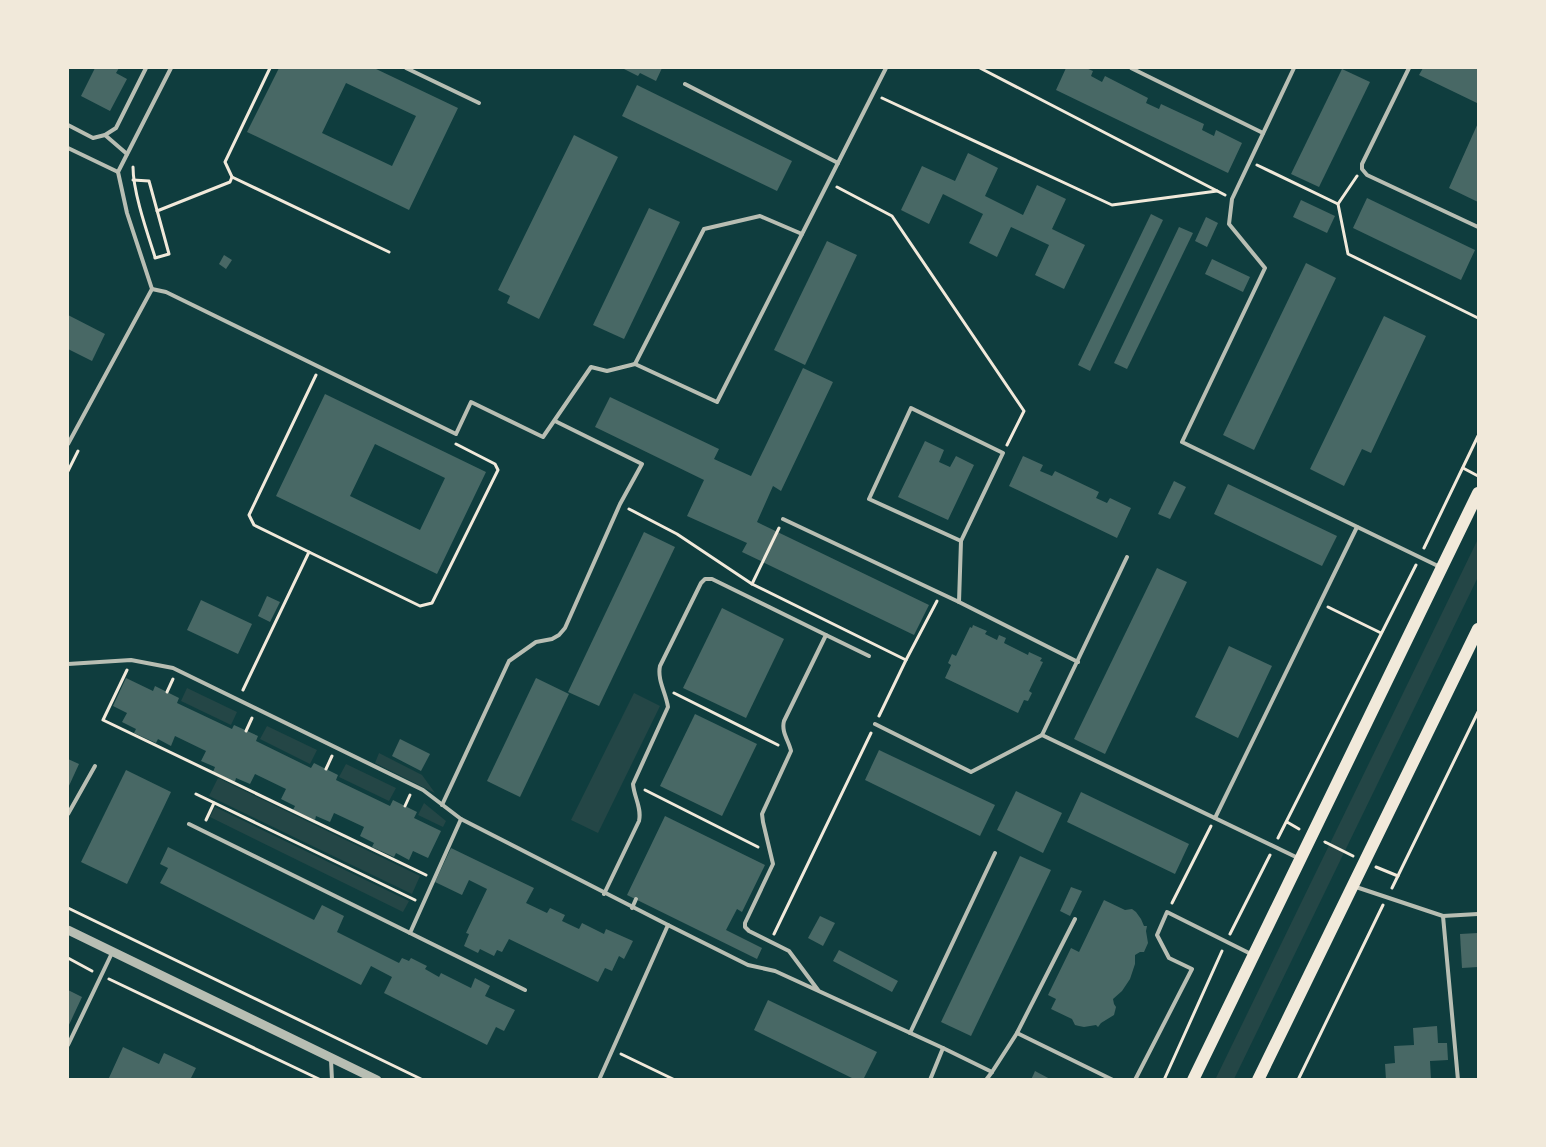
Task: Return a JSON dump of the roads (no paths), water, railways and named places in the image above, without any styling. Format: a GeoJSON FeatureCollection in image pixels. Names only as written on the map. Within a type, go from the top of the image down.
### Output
{"type":"FeatureCollection","features":[{"type":"Feature","properties":{"kind":"main road"},"geometry":{"type":"LineString","coordinates":[[1193,1080],[1478,493]]}},
{"type":"Feature","properties":{"kind":"main road"},"geometry":{"type":"LineString","coordinates":[[1258,1080],[1478,629]]}},
{"type":"Feature","properties":{"kind":"street"},"geometry":{"type":"LineString","coordinates":[[68,930],[377,1080]]}},
{"type":"Feature","properties":{"kind":"lane"},"geometry":{"type":"LineString","coordinates":[[68,125],[93,138],[105,135],[116,128],[146,68]]}},
{"type":"Feature","properties":{"kind":"lane"},"geometry":{"type":"LineString","coordinates":[[68,444],[152,289],[127,213],[118,172],[171,68]]}},
{"type":"Feature","properties":{"kind":"lane"},"geometry":{"type":"LineString","coordinates":[[406,68],[479,103]]}},
{"type":"Feature","properties":{"kind":"lane"},"geometry":{"type":"LineString","coordinates":[[152,289],[166,292],[456,434],[471,402],[543,437],[591,367],[607,371],[635,364],[717,402],[886,68]]}},
{"type":"Feature","properties":{"kind":"lane"},"geometry":{"type":"LineString","coordinates":[[1131,68],[1263,133]]}},
{"type":"Feature","properties":{"kind":"lane"},"geometry":{"type":"LineString","coordinates":[[1294,68],[1232,199],[1229,224],[1266,268],[1182,442],[1442,568]]}},
{"type":"Feature","properties":{"kind":"lane"},"geometry":{"type":"LineString","coordinates":[[1409,68],[1362,164],[1362,169],[1367,174],[1478,227]]}},
{"type":"Feature","properties":{"kind":"lane"},"geometry":{"type":"LineString","coordinates":[[685,84],[838,163]]}},
{"type":"Feature","properties":{"kind":"lane"},"geometry":{"type":"LineString","coordinates":[[105,135],[127,154]]}},
{"type":"Feature","properties":{"kind":"lane"},"geometry":{"type":"LineString","coordinates":[[68,148],[118,172]]}},
{"type":"Feature","properties":{"kind":"lane"},"geometry":{"type":"LineString","coordinates":[[635,364],[704,229],[760,216],[802,234]]}},
{"type":"Feature","properties":{"kind":"lane"},"geometry":{"type":"LineString","coordinates":[[959,602],[961,541],[1003,453],[911,408],[869,499],[961,541]]}},
{"type":"Feature","properties":{"kind":"lane"},"geometry":{"type":"LineString","coordinates":[[442,805],[509,661],[536,642],[552,639],[559,635],[565,628],[620,504],[642,464],[555,421]]}},
{"type":"Feature","properties":{"kind":"lane"},"geometry":{"type":"LineString","coordinates":[[783,519],[959,602],[1078,662]]}},
{"type":"Feature","properties":{"kind":"lane"},"geometry":{"type":"LineString","coordinates":[[1216,818],[1356,527]]}},
{"type":"Feature","properties":{"kind":"lane"},"geometry":{"type":"LineString","coordinates":[[875,724],[970,772],[1042,735],[1127,557]]}},
{"type":"Feature","properties":{"kind":"lane"},"geometry":{"type":"LineString","coordinates":[[604,894],[639,821],[640,809],[633,784],[668,707],[659,672],[660,666],[701,583],[705,579],[712,579],[869,656]]}},
{"type":"Feature","properties":{"kind":"lane"},"geometry":{"type":"LineString","coordinates":[[818,990],[789,951],[749,931],[745,927],[774,864],[762,814],[791,751],[782,726],[826,635]]}},
{"type":"Feature","properties":{"kind":"lane"},"geometry":{"type":"LineString","coordinates":[[68,664],[131,660],[173,668],[423,790],[461,819],[668,926],[748,965],[775,971],[818,990],[992,1072]]}},
{"type":"Feature","properties":{"kind":"lane"},"geometry":{"type":"LineString","coordinates":[[1042,735],[1300,859]]}},
{"type":"Feature","properties":{"kind":"lane"},"geometry":{"type":"LineString","coordinates":[[68,814],[95,766]]}},
{"type":"Feature","properties":{"kind":"lane"},"geometry":{"type":"LineString","coordinates":[[410,933],[461,819]]}},
{"type":"Feature","properties":{"kind":"lane"},"geometry":{"type":"LineString","coordinates":[[188,824],[525,990]]}},
{"type":"Feature","properties":{"kind":"lane"},"geometry":{"type":"LineString","coordinates":[[910,1033],[995,853]]}},
{"type":"Feature","properties":{"kind":"lane"},"geometry":{"type":"LineString","coordinates":[[1353,886],[1443,916],[1478,914]]}},
{"type":"Feature","properties":{"kind":"lane"},"geometry":{"type":"LineString","coordinates":[[632,908],[636,899]]}},
{"type":"Feature","properties":{"kind":"lane"},"geometry":{"type":"LineString","coordinates":[[1135,1080],[1192,969],[1169,958],[1157,935],[1167,912],[1253,956]]}},
{"type":"Feature","properties":{"kind":"lane"},"geometry":{"type":"LineString","coordinates":[[1443,916],[1458,1080]]}},
{"type":"Feature","properties":{"kind":"lane"},"geometry":{"type":"LineString","coordinates":[[986,1080],[1017,1033],[1075,919]]}},
{"type":"Feature","properties":{"kind":"lane"},"geometry":{"type":"LineString","coordinates":[[599,1080],[668,926]]}},
{"type":"Feature","properties":{"kind":"lane"},"geometry":{"type":"LineString","coordinates":[[68,1045],[112,952]]}},
{"type":"Feature","properties":{"kind":"lane"},"geometry":{"type":"LineString","coordinates":[[1017,1033],[1113,1080]]}},
{"type":"Feature","properties":{"kind":"lane"},"geometry":{"type":"LineString","coordinates":[[930,1080],[943,1048]]}},
{"type":"Feature","properties":{"kind":"lane"},"geometry":{"type":"LineString","coordinates":[[332,1058],[332,1080]]}}]}
